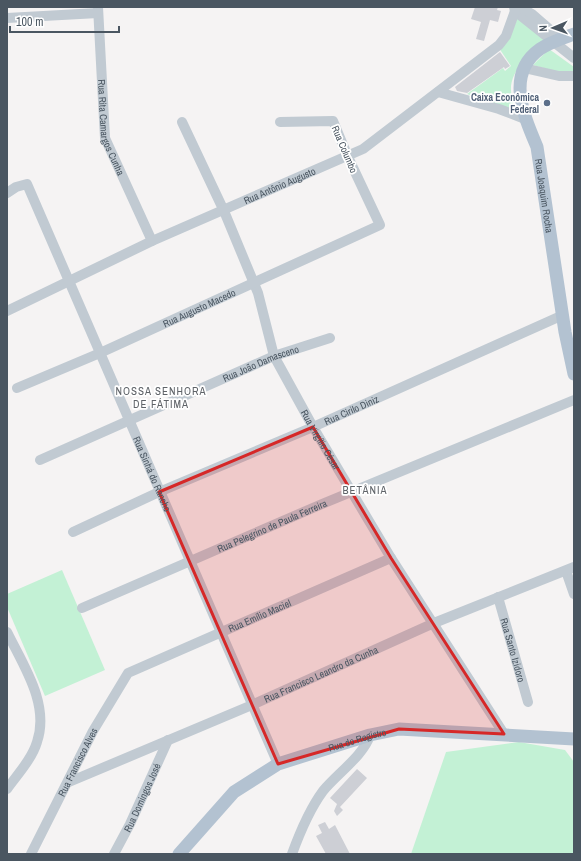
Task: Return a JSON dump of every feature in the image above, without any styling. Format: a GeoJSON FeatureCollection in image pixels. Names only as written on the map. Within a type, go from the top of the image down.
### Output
{"type":"FeatureCollection","features":[{"type":"Feature","properties":{"kind":"main road"},"geometry":{"type":"LineString","coordinates":[[524,68],[539,50],[574,34]]}},
{"type":"Feature","properties":{"kind":"main road","name":"Rua Joaquim Rocha"},"geometry":{"type":"LineString","coordinates":[[524,68],[516,110],[525,119],[537,147],[563,315],[574,374]]}},
{"type":"Feature","properties":{"kind":"main road","name":"Rua do Registro"},"geometry":{"type":"LineString","coordinates":[[179,854],[234,792],[278,764],[370,735],[399,728],[574,739]]}},
{"type":"Feature","properties":{"kind":"street"},"geometry":{"type":"LineString","coordinates":[[516,8],[532,14],[574,58]]}},
{"type":"Feature","properties":{"kind":"street","name":"Rua Antônio Augusto"},"geometry":{"type":"LineString","coordinates":[[7,311],[152,241],[224,211],[363,149],[499,44],[506,36],[516,8]]}},
{"type":"Feature","properties":{"kind":"street"},"geometry":{"type":"LineString","coordinates":[[7,18],[98,10]]}},
{"type":"Feature","properties":{"kind":"street","name":"Rua Rita Camargos Cunha"},"geometry":{"type":"LineString","coordinates":[[98,10],[105,138],[152,241]]}},
{"type":"Feature","properties":{"kind":"street"},"geometry":{"type":"LineString","coordinates":[[524,68],[559,76],[574,76]]}},
{"type":"Feature","properties":{"kind":"street"},"geometry":{"type":"LineString","coordinates":[[438,92],[516,110]]}},
{"type":"Feature","properties":{"kind":"street","name":"Rua Columbo"},"geometry":{"type":"LineString","coordinates":[[280,122],[333,121],[380,225]]}},
{"type":"Feature","properties":{"kind":"street","name":"Rua Virgílio César"},"geometry":{"type":"LineString","coordinates":[[182,122],[224,211],[254,284],[274,356],[313,427],[354,492],[391,558],[504,734]]}},
{"type":"Feature","properties":{"kind":"street","name":"Rua Sinhá do Rancho"},"geometry":{"type":"LineString","coordinates":[[7,193],[16,187],[27,184],[128,422],[278,764]]}},
{"type":"Feature","properties":{"kind":"street","name":"Rua Augusto Macedo"},"geometry":{"type":"LineString","coordinates":[[17,388],[100,353],[254,284],[380,225]]}},
{"type":"Feature","properties":{"kind":"street","name":"Rua Cirilo Diniz"},"geometry":{"type":"LineString","coordinates":[[72,532],[159,492],[313,427],[563,315]]}},
{"type":"Feature","properties":{"kind":"street","name":"Rua João Damasceno"},"geometry":{"type":"LineString","coordinates":[[40,460],[274,356],[330,338]]}},
{"type":"Feature","properties":{"kind":"street","name":"Rua Pelegrino de Paula Ferreira"},"geometry":{"type":"LineString","coordinates":[[82,608],[322,504],[574,400]]}},
{"type":"Feature","properties":{"kind":"street","name":"Rua Emílio Maciel"},"geometry":{"type":"LineString","coordinates":[[128,673],[391,558]]}},
{"type":"Feature","properties":{"kind":"street"},"geometry":{"type":"LineString","coordinates":[[570,569],[574,594]]}},
{"type":"Feature","properties":{"kind":"street","name":"Rua Francisco Leandro da Cunha"},"geometry":{"type":"LineString","coordinates":[[68,782],[252,705],[434,623],[570,569]]}},
{"type":"Feature","properties":{"kind":"street","name":"Rua Santo Izidoro"},"geometry":{"type":"LineString","coordinates":[[498,597],[528,702]]}},
{"type":"Feature","properties":{"kind":"street"},"geometry":{"type":"LineString","coordinates":[[7,632],[36,692],[40,722],[37,744],[7,789]]}},
{"type":"Feature","properties":{"kind":"street","name":"Rua Francisco Alves"},"geometry":{"type":"LineString","coordinates":[[31,854],[93,731],[128,673]]}},
{"type":"Feature","properties":{"kind":"street"},"geometry":{"type":"LineString","coordinates":[[292,854],[302,825],[323,792],[367,746],[370,735]]}},
{"type":"Feature","properties":{"kind":"street","name":"Rua Domingos José"},"geometry":{"type":"LineString","coordinates":[[114,854],[130,824],[168,740]]}},
{"type":"Feature","properties":{"kind":"highlighted area"},"geometry":{"type":"Polygon","coordinates":[[[313,427],[391,558],[504,734],[399,729],[278,764],[159,492],[313,427]]]}},
{"type":"Feature","properties":{"kind":"green space"},"geometry":{"type":"Polygon","coordinates":[[[518,17],[544,39],[524,60],[514,76],[511,84],[511,93],[514,102],[509,110],[467,94],[503,68],[505,71],[511,66],[499,48],[508,41],[518,17]]]}},
{"type":"Feature","properties":{"kind":"green space"},"geometry":{"type":"Polygon","coordinates":[[[549,49],[574,67],[574,72],[554,71],[533,65],[549,49]]]}},
{"type":"Feature","properties":{"kind":"green space"},"geometry":{"type":"Polygon","coordinates":[[[62,570],[105,670],[45,696],[7,607],[7,594],[62,570]]]}},
{"type":"Feature","properties":{"kind":"green space"},"geometry":{"type":"Polygon","coordinates":[[[519,742],[565,750],[574,762],[574,854],[411,854],[446,752],[519,742]]]}},
{"type":"Feature","properties":{"kind":"building"},"geometry":{"type":"Polygon","coordinates":[[[475,7],[498,7],[497,10],[501,11],[498,22],[490,20],[484,41],[476,39],[481,22],[471,19],[475,7]]]}},
{"type":"Feature","properties":{"kind":"building"},"geometry":{"type":"Polygon","coordinates":[[[500,52],[510,66],[505,69],[504,67],[467,93],[457,91],[455,87],[500,52]]]}},
{"type":"Feature","properties":{"kind":"building"},"geometry":{"type":"Polygon","coordinates":[[[357,769],[367,778],[340,807],[343,810],[337,816],[334,811],[337,804],[330,798],[357,769]]]}},
{"type":"Feature","properties":{"kind":"building"},"geometry":{"type":"Polygon","coordinates":[[[325,822],[329,829],[335,825],[350,854],[326,854],[316,836],[322,833],[318,825],[325,822]]]}},
{"type":"Feature","properties":{"kind":"place","name":"Caixa Econômica Federal"},"geometry":{"type":"Point","coordinates":[547,103]}},
{"type":"Feature","properties":{"kind":"district","name":"NOSSA SENHORA DE FÁTIMA"},"geometry":{"type":"Point","coordinates":[161,397]}},
{"type":"Feature","properties":{"kind":"district","name":"BETÂNIA"},"geometry":{"type":"Point","coordinates":[365,490]}}]}
